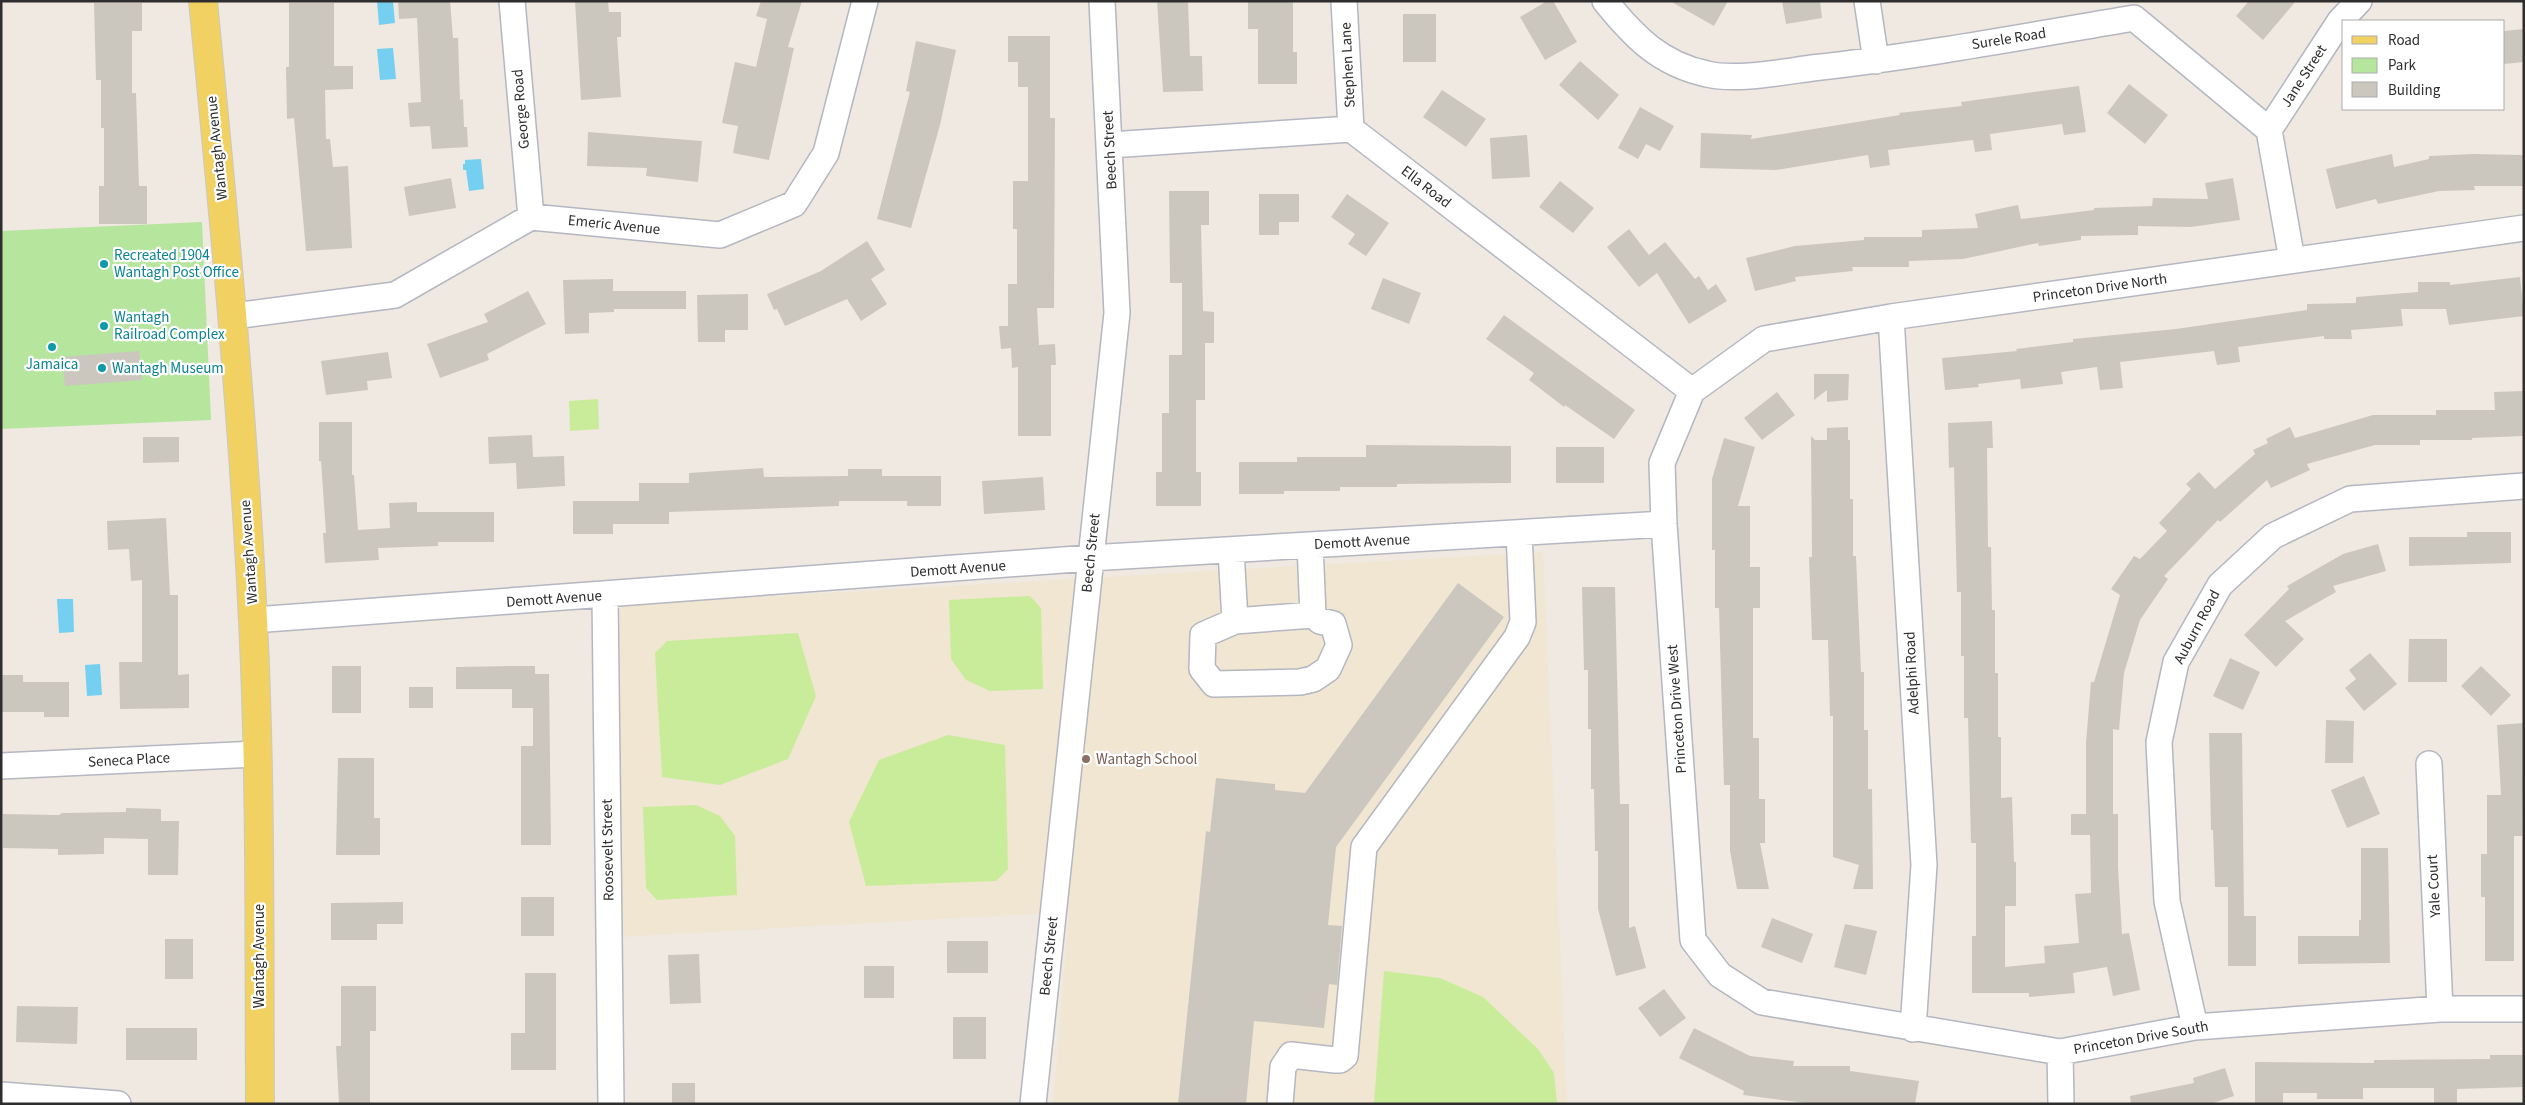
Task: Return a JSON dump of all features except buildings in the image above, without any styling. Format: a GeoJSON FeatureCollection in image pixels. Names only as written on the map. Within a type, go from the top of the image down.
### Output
{"type":"FeatureCollection","features":[{"type":"Feature","properties":{"kind":"main road","name":"Wantagh Avenue"},"geometry":{"type":"LineString","coordinates":[[203,1],[234,316],[253,620],[258,754],[260,1104]]}},
{"type":"Feature","properties":{"kind":"street","name":"George Road"},"geometry":{"type":"LineString","coordinates":[[512,1],[531,217]]}},
{"type":"Feature","properties":{"kind":"street","name":"Emeric Avenue"},"geometry":{"type":"LineString","coordinates":[[531,217],[720,236],[794,204],[826,153],[865,1]]}},
{"type":"Feature","properties":{"kind":"street","name":"Beech Street"},"geometry":{"type":"LineString","coordinates":[[1033,1104],[1117,313],[1102,1]]}},
{"type":"Feature","properties":{"kind":"street","name":"Stephen Lane"},"geometry":{"type":"LineString","coordinates":[[1344,1],[1351,129]]}},
{"type":"Feature","properties":{"kind":"street","name":"Surele Road"},"geometry":{"type":"LineString","coordinates":[[1605,1],[1632,35],[1667,61],[1708,75],[1752,76],[1876,61],[2132,10],[2269,130]]}},
{"type":"Feature","properties":{"kind":"street"},"geometry":{"type":"LineString","coordinates":[[1867,1],[1876,61]]}},
{"type":"Feature","properties":{"kind":"street","name":"Jane Street"},"geometry":{"type":"LineString","coordinates":[[2269,130],[2340,21],[2359,1]]}},
{"type":"Feature","properties":{"kind":"street"},"geometry":{"type":"LineString","coordinates":[[1110,145],[1351,129]]}},
{"type":"Feature","properties":{"kind":"street","name":"Ella Road"},"geometry":{"type":"LineString","coordinates":[[1351,129],[1692,391]]}},
{"type":"Feature","properties":{"kind":"street"},"geometry":{"type":"LineString","coordinates":[[2269,130],[2292,260]]}},
{"type":"Feature","properties":{"kind":"street"},"geometry":{"type":"LineString","coordinates":[[234,316],[395,295],[531,217]]}},
{"type":"Feature","properties":{"kind":"street","name":"Princeton Drive North"},"geometry":{"type":"LineString","coordinates":[[1692,391],[1764,339],[1891,317],[2524,228]]}},
{"type":"Feature","properties":{"kind":"street","name":"Adelphi Road"},"geometry":{"type":"LineString","coordinates":[[1891,317],[1924,865],[1913,1029]]}},
{"type":"Feature","properties":{"kind":"street","name":"Princeton Drive West"},"geometry":{"type":"LineString","coordinates":[[1692,391],[1662,463],[1664,524],[1693,940],[1720,975],[1762,1002]]}},
{"type":"Feature","properties":{"kind":"street","name":"Auburn Road"},"geometry":{"type":"LineString","coordinates":[[2195,1026],[2167,901],[2158,742],[2176,662],[2220,585],[2273,536],[2350,499],[2524,486]]}},
{"type":"Feature","properties":{"kind":"street","name":"Demott Avenue"},"geometry":{"type":"LineString","coordinates":[[253,620],[605,596],[1090,558],[1664,524]]}},
{"type":"Feature","properties":{"kind":"street"},"geometry":{"type":"LineString","coordinates":[[1280,1104],[1283,1067],[1291,1055],[1335,1060],[1340,1060],[1344,1056],[1364,847],[1517,637],[1523,622],[1519,533]]}},
{"type":"Feature","properties":{"kind":"street"},"geometry":{"type":"LineString","coordinates":[[1310,545],[1313,616]]}},
{"type":"Feature","properties":{"kind":"street"},"geometry":{"type":"LineString","coordinates":[[1230,550],[1235,621]]}},
{"type":"Feature","properties":{"kind":"street","name":"Roosevelt Street"},"geometry":{"type":"LineString","coordinates":[[605,596],[611,1104]]}},
{"type":"Feature","properties":{"kind":"street"},"geometry":{"type":"LineString","coordinates":[[1313,616],[1320,621],[1333,624],[1339,645],[1328,669],[1313,679],[1300,682],[1214,684],[1202,669],[1203,635],[1235,621],[1313,616]]}},
{"type":"Feature","properties":{"kind":"street","name":"Seneca Place"},"geometry":{"type":"LineString","coordinates":[[1,766],[258,754]]}},
{"type":"Feature","properties":{"kind":"street","name":"Yale Court"},"geometry":{"type":"LineString","coordinates":[[2429,764],[2440,1008]]}},
{"type":"Feature","properties":{"kind":"street","name":"Princeton Drive South"},"geometry":{"type":"LineString","coordinates":[[1762,1002],[1913,1029],[2060,1052],[2195,1026],[2440,1008],[2524,1009]]}},
{"type":"Feature","properties":{"kind":"street"},"geometry":{"type":"LineString","coordinates":[[2060,1052],[2061,1104]]}},
{"type":"Feature","properties":{"kind":"street"},"geometry":{"type":"LineString","coordinates":[[1,1095],[118,1104]]}},
{"type":"Feature","properties":{"kind":"shaded area","name":"Wantagh School"},"geometry":{"type":"Polygon","coordinates":[[[1543,552],[1567,1104],[1053,1104],[1069,912],[620,937],[620,605],[1543,552]]]}},
{"type":"Feature","properties":{"kind":"green space","name":"Wantagh Railroad Complex"},"geometry":{"type":"Polygon","coordinates":[[[202,222],[211,420],[1,429],[1,231],[202,222]]]}},
{"type":"Feature","properties":{"kind":"green space"},"geometry":{"type":"Polygon","coordinates":[[[598,399],[599,429],[570,431],[569,401],[598,399]]]}},
{"type":"Feature","properties":{"kind":"green space"},"geometry":{"type":"Polygon","coordinates":[[[1030,596],[1041,608],[1043,689],[990,691],[966,680],[951,659],[949,600],[1030,596]]]}},
{"type":"Feature","properties":{"kind":"green space"},"geometry":{"type":"Polygon","coordinates":[[[798,633],[816,696],[788,759],[720,785],[662,777],[655,653],[667,641],[798,633]]]}},
{"type":"Feature","properties":{"kind":"green space"},"geometry":{"type":"Polygon","coordinates":[[[948,735],[1005,745],[1008,869],[996,881],[866,886],[849,822],[879,760],[948,735]]]}},
{"type":"Feature","properties":{"kind":"green space"},"geometry":{"type":"Polygon","coordinates":[[[696,805],[720,816],[735,836],[737,895],[657,900],[646,888],[643,807],[696,805]]]}},
{"type":"Feature","properties":{"kind":"green space"},"geometry":{"type":"Polygon","coordinates":[[[1384,971],[1440,978],[1483,997],[1538,1049],[1554,1073],[1557,1104],[1374,1104],[1384,971]]]}},
{"type":"Feature","properties":{"kind":"water"},"geometry":{"type":"Polygon","coordinates":[[[377,1],[393,1],[395,23],[379,25],[377,1]]]}},
{"type":"Feature","properties":{"kind":"water"},"geometry":{"type":"Polygon","coordinates":[[[393,48],[396,79],[380,80],[377,49],[393,48]]]}},
{"type":"Feature","properties":{"kind":"water"},"geometry":{"type":"Polygon","coordinates":[[[481,159],[484,189],[469,191],[466,170],[463,170],[463,164],[465,164],[465,160],[481,159]]]}},
{"type":"Feature","properties":{"kind":"water"},"geometry":{"type":"Polygon","coordinates":[[[57,599],[73,599],[74,632],[59,633],[57,599]]]}},
{"type":"Feature","properties":{"kind":"water"},"geometry":{"type":"Polygon","coordinates":[[[100,664],[102,695],[87,696],[85,665],[100,664]]]}},
{"type":"Feature","properties":{"kind":"place","name":"Recreated 1904 Wantagh Post Office"},"geometry":{"type":"Point","coordinates":[104,264]}},
{"type":"Feature","properties":{"kind":"place","name":"Wantagh Railroad Complex"},"geometry":{"type":"Point","coordinates":[104,326]}},
{"type":"Feature","properties":{"kind":"place","name":"Jamaica"},"geometry":{"type":"Point","coordinates":[52,347]}},
{"type":"Feature","properties":{"kind":"place","name":"Wantagh Museum"},"geometry":{"type":"Point","coordinates":[102,368]}},
{"type":"Feature","properties":{"kind":"place","name":"Wantagh School"},"geometry":{"type":"Point","coordinates":[1086,759]}}]}
